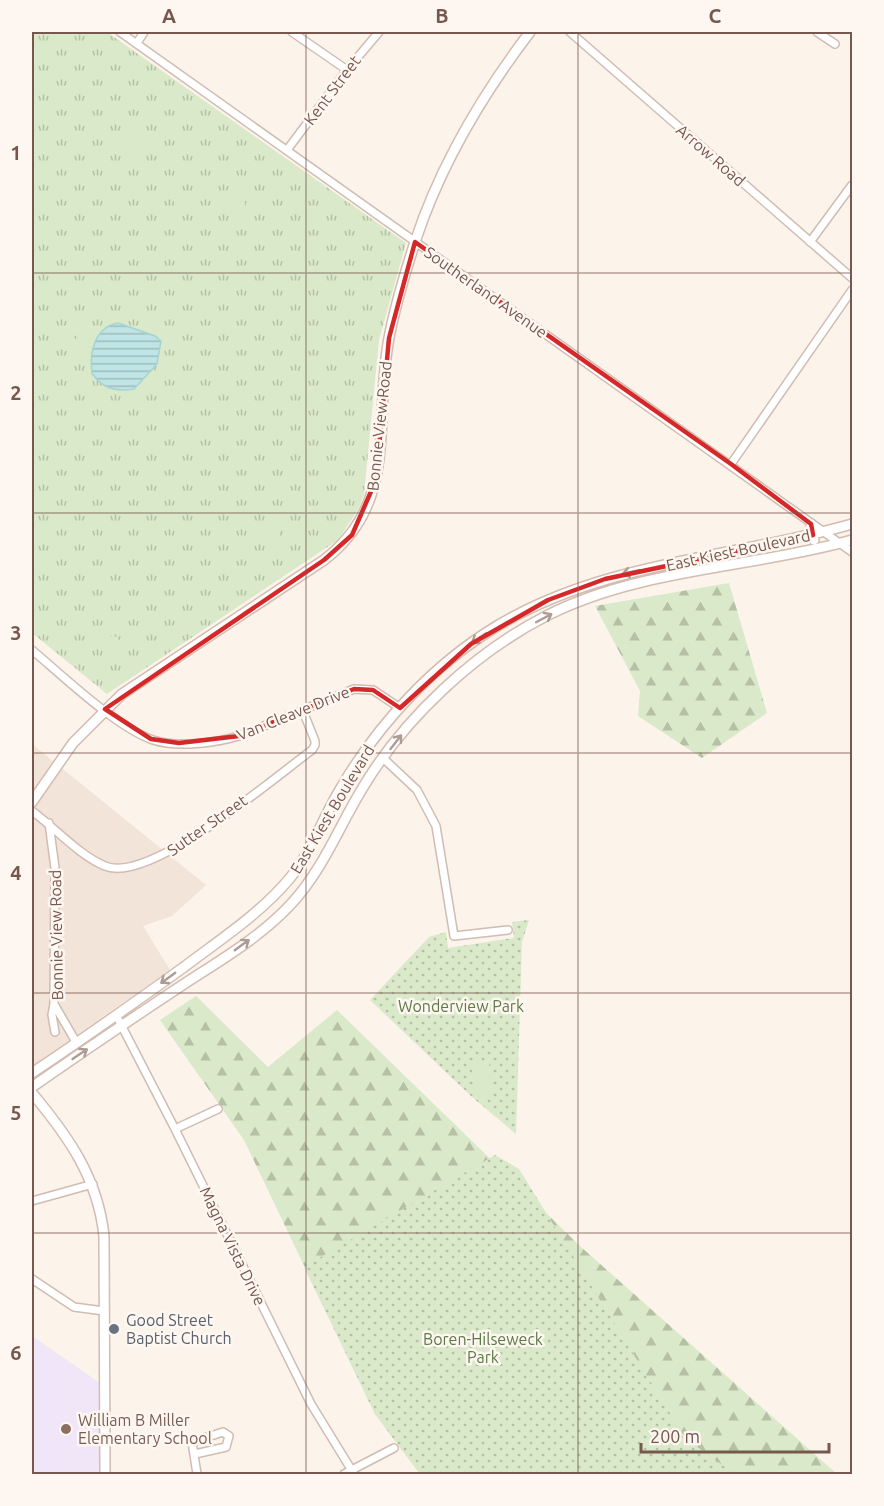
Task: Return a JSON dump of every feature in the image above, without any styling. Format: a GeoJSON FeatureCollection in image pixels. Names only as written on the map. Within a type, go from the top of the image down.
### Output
{"type":"FeatureCollection","features":[{"type":"Feature","properties":{"kind":"main road","name":"Bonnie View Road"},"geometry":{"type":"LineString","coordinates":[[32,802],[73,743],[105,709],[145,677],[324,560],[352,535],[366,511],[376,480],[388,338],[415,242],[451,155],[530,32]]}},
{"type":"Feature","properties":{"kind":"main road"},"geometry":{"type":"LineString","coordinates":[[774,557],[786,549],[813,543],[818,533],[812,524]]}},
{"type":"Feature","properties":{"kind":"main road","name":"East Kiest Boulevard"},"geometry":{"type":"LineString","coordinates":[[32,1073],[257,912],[277,893],[307,853],[341,788],[362,755],[400,708],[471,644],[523,612],[604,579],[852,524]]}},
{"type":"Feature","properties":{"kind":"main road","name":"East Kiest Boulevard"},"geometry":{"type":"LineString","coordinates":[[32,1087],[236,950],[267,927],[291,905],[324,860],[363,787],[409,726],[459,674],[515,633],[573,603],[648,581],[840,543],[851,543]]}},
{"type":"Feature","properties":{"kind":"main road"},"geometry":{"type":"LineString","coordinates":[[568,592],[573,603]]}},
{"type":"Feature","properties":{"kind":"main road"},"geometry":{"type":"LineString","coordinates":[[32,1093],[69,1138],[93,1184],[104,1236],[105,1474]]}},
{"type":"Feature","properties":{"kind":"street","name":"Southerland Avenue"},"geometry":{"type":"LineString","coordinates":[[120,32],[731,464],[812,524]]}},
{"type":"Feature","properties":{"kind":"street"},"geometry":{"type":"LineString","coordinates":[[136,43],[144,32]]}},
{"type":"Feature","properties":{"kind":"street"},"geometry":{"type":"LineString","coordinates":[[292,32],[347,70]]}},
{"type":"Feature","properties":{"kind":"street","name":"Kent Street"},"geometry":{"type":"LineString","coordinates":[[287,150],[372,35],[379,32]]}},
{"type":"Feature","properties":{"kind":"street","name":"Arrow Road"},"geometry":{"type":"LineString","coordinates":[[570,32],[852,278]]}},
{"type":"Feature","properties":{"kind":"street"},"geometry":{"type":"LineString","coordinates":[[817,32],[835,44]]}},
{"type":"Feature","properties":{"kind":"street"},"geometry":{"type":"LineString","coordinates":[[810,242],[852,185]]}},
{"type":"Feature","properties":{"kind":"street"},"geometry":{"type":"LineString","coordinates":[[731,464],[852,290]]}},
{"type":"Feature","properties":{"kind":"street"},"geometry":{"type":"LineString","coordinates":[[818,533],[840,543]]}},
{"type":"Feature","properties":{"kind":"street","name":"Van Cleave Drive"},"geometry":{"type":"LineString","coordinates":[[32,650],[105,709],[151,739],[179,743],[228,739],[354,689],[362,688],[381,694],[400,708]]}},
{"type":"Feature","properties":{"kind":"street","name":"Sutter Street"},"geometry":{"type":"LineString","coordinates":[[32,811],[95,860],[115,869],[136,866],[166,854],[312,750],[315,741],[303,711]]}},
{"type":"Feature","properties":{"kind":"street"},"geometry":{"type":"LineString","coordinates":[[384,759],[417,790],[436,826],[454,936],[508,930]]}},
{"type":"Feature","properties":{"kind":"street","name":"Bonnie View Road"},"geometry":{"type":"LineString","coordinates":[[49,823],[55,868],[54,1004],[76,1042]]}},
{"type":"Feature","properties":{"kind":"street"},"geometry":{"type":"LineString","coordinates":[[54,1004],[52,1015],[55,1032]]}},
{"type":"Feature","properties":{"kind":"street","name":"Magna Vista Drive"},"geometry":{"type":"LineString","coordinates":[[116,1015],[311,1404],[350,1474]]}},
{"type":"Feature","properties":{"kind":"street"},"geometry":{"type":"LineString","coordinates":[[175,1129],[218,1109]]}},
{"type":"Feature","properties":{"kind":"street"},"geometry":{"type":"LineString","coordinates":[[32,1202],[93,1184]]}},
{"type":"Feature","properties":{"kind":"street"},"geometry":{"type":"LineString","coordinates":[[32,1279],[74,1307],[86,1311],[104,1311]]}},
{"type":"Feature","properties":{"kind":"street"},"geometry":{"type":"LineString","coordinates":[[195,1454],[226,1447],[229,1444],[229,1436],[224,1432],[192,1442],[197,1474]]}},
{"type":"Feature","properties":{"kind":"street"},"geometry":{"type":"LineString","coordinates":[[350,1474],[394,1448]]}},
{"type":"Feature","properties":{"kind":"highlighted area"},"geometry":{"type":"Polygon","coordinates":[[[415,242],[731,464],[811,524],[813,535],[605,579],[548,600],[471,644],[400,708],[373,690],[354,689],[239,736],[179,743],[151,739],[105,709],[324,560],[352,535],[376,480],[389,338],[415,242]]]}},
{"type":"Feature","properties":{"kind":"shaded area"},"geometry":{"type":"Polygon","coordinates":[[[32,744],[206,885],[172,916],[143,926],[170,970],[32,1066],[32,744]]]}},
{"type":"Feature","properties":{"kind":"shaded area","name":"William B Miller Elementary School"},"geometry":{"type":"Polygon","coordinates":[[[32,1336],[100,1383],[99,1474],[32,1474],[32,1336]]]}},
{"type":"Feature","properties":{"kind":"green space"},"geometry":{"type":"Polygon","coordinates":[[[32,32],[107,32],[406,243],[379,340],[364,494],[359,508],[338,540],[107,694],[32,633],[32,32]]]}},
{"type":"Feature","properties":{"kind":"green space"},"geometry":{"type":"Polygon","coordinates":[[[130,129],[138,132],[141,140],[138,148],[130,151],[122,148],[119,140],[122,132],[130,129]]]}},
{"type":"Feature","properties":{"kind":"green space"},"geometry":{"type":"Polygon","coordinates":[[[181,190],[194,197],[195,202],[192,206],[175,204],[173,200],[181,190]]]}},
{"type":"Feature","properties":{"kind":"green space"},"geometry":{"type":"Polygon","coordinates":[[[231,191],[244,193],[245,207],[241,212],[235,211],[228,202],[228,194],[231,191]]]}},
{"type":"Feature","properties":{"kind":"green space"},"geometry":{"type":"Polygon","coordinates":[[[88,331],[92,337],[86,347],[89,357],[81,361],[75,355],[72,344],[81,332],[88,331]]]}},
{"type":"Feature","properties":{"kind":"green space"},"geometry":{"type":"Polygon","coordinates":[[[322,490],[331,492],[338,501],[335,507],[327,511],[321,509],[317,498],[322,490]]]}},
{"type":"Feature","properties":{"kind":"green space"},"geometry":{"type":"Polygon","coordinates":[[[274,521],[279,525],[280,536],[277,541],[267,543],[263,539],[268,525],[274,521]]]}},
{"type":"Feature","properties":{"kind":"green space"},"geometry":{"type":"Polygon","coordinates":[[[729,583],[767,713],[702,758],[638,716],[640,691],[595,606],[729,583]]]}},
{"type":"Feature","properties":{"kind":"green space"},"geometry":{"type":"Polygon","coordinates":[[[114,635],[121,642],[121,654],[115,658],[109,655],[110,637],[114,635]]]}},
{"type":"Feature","properties":{"kind":"green space","name":"Wonderview Park"},"geometry":{"type":"Polygon","coordinates":[[[529,920],[522,942],[516,1134],[472,1097],[370,1000],[429,937],[446,932],[448,948],[514,938],[512,922],[529,920]]]}},
{"type":"Feature","properties":{"kind":"green space"},"geometry":{"type":"Polygon","coordinates":[[[196,996],[268,1067],[337,1010],[581,1247],[837,1474],[420,1474],[375,1414],[244,1140],[160,1020],[196,996]]]}},
{"type":"Feature","properties":{"kind":"green space"},"geometry":{"type":"Polygon","coordinates":[[[489,1062],[493,1096],[475,1098],[471,1063],[489,1062]]]}},
{"type":"Feature","properties":{"kind":"green space","name":"Boren-Hilseweck Park"},"geometry":{"type":"Polygon","coordinates":[[[495,1155],[519,1169],[686,1439],[735,1474],[420,1474],[375,1414],[304,1267],[495,1155]]]}},
{"type":"Feature","properties":{"kind":"water"},"geometry":{"type":"Polygon","coordinates":[[[118,323],[155,336],[161,341],[157,364],[134,389],[110,388],[100,383],[92,373],[95,342],[110,325],[118,323]]]}},
{"type":"Feature","properties":{"kind":"place","name":"Good Street Baptist Church"},"geometry":{"type":"Point","coordinates":[114,1329]}},
{"type":"Feature","properties":{"kind":"place","name":"William B Miller Elementary School"},"geometry":{"type":"Point","coordinates":[66,1429]}}]}
